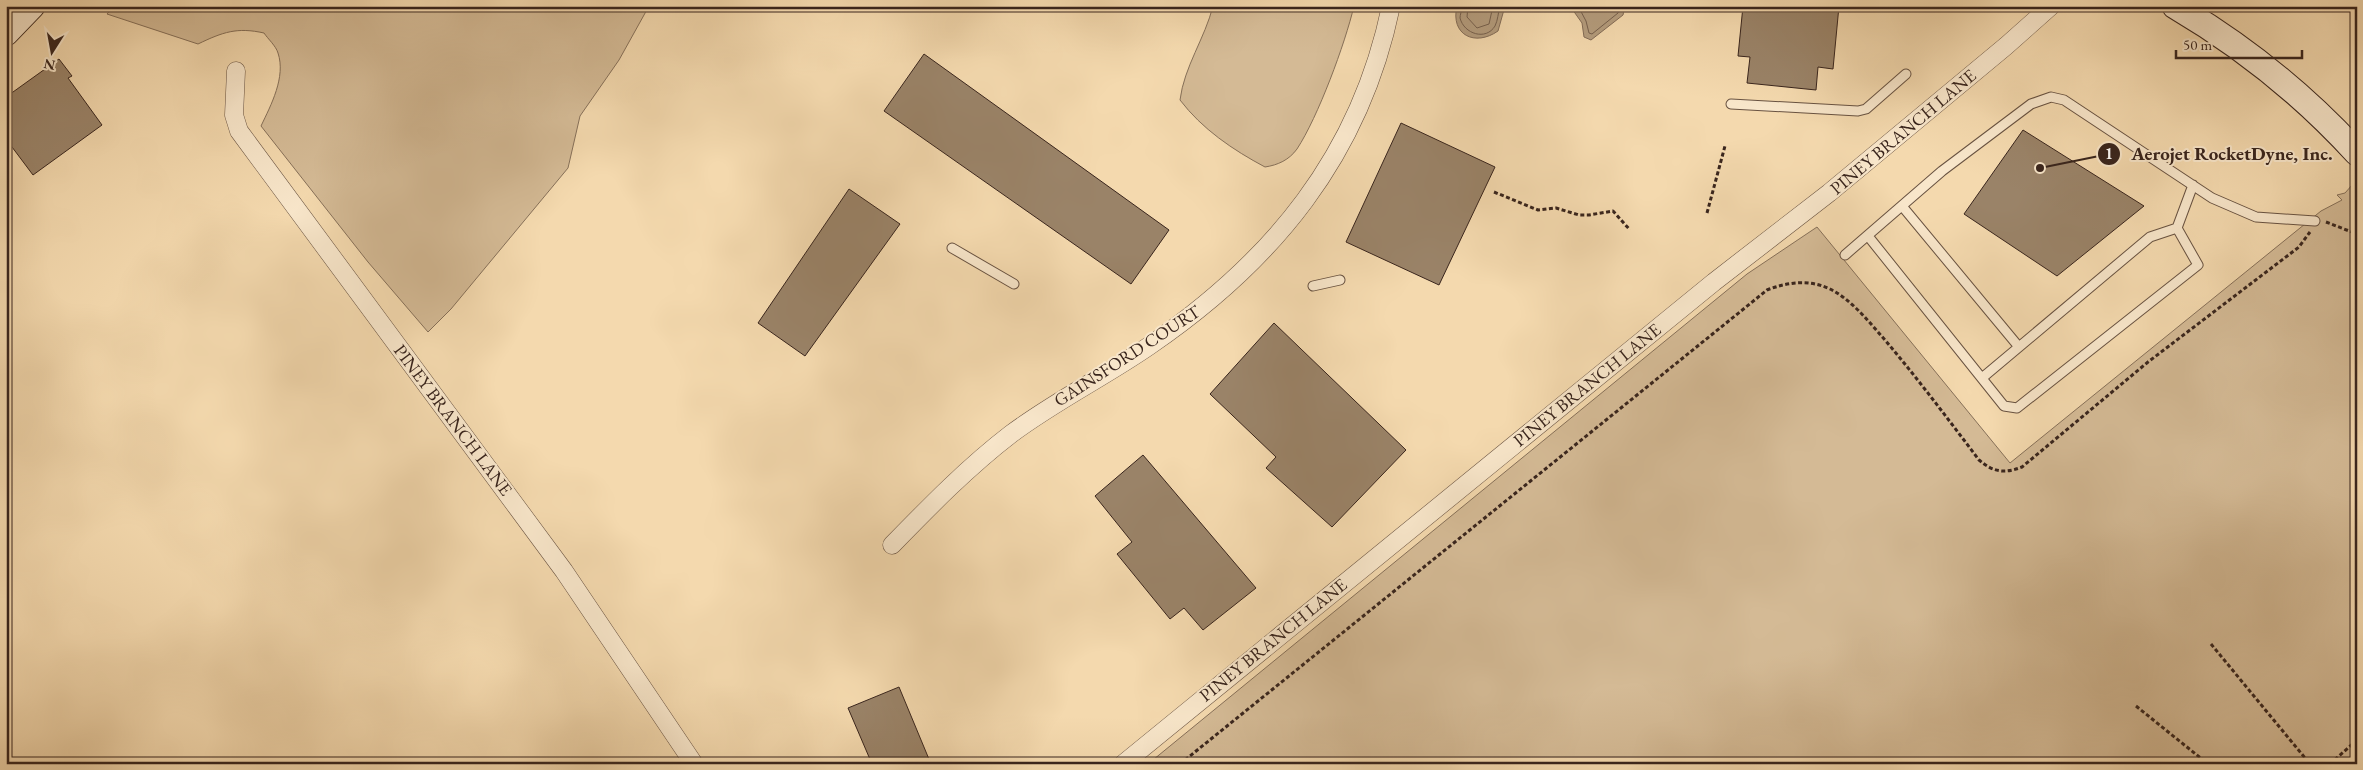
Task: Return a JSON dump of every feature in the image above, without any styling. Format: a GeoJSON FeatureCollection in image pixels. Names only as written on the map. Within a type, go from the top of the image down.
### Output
{"type":"FeatureCollection","features":[{"type":"Feature","properties":{"kind":"main road"},"geometry":{"type":"LineString","coordinates":[[6,33],[32,6]]}},
{"type":"Feature","properties":{"kind":"main road"},"geometry":{"type":"LineString","coordinates":[[2175,6],[2206,24],[2259,62],[2303,99],[2357,153]]}},
{"type":"Feature","properties":{"kind":"street","name":"GAINSFORD COURT"},"geometry":{"type":"LineString","coordinates":[[892,545],[961,475],[1010,435],[1048,408],[1147,348],[1226,288],[1257,258],[1295,216],[1328,167],[1349,127],[1370,78],[1392,6]]}},
{"type":"Feature","properties":{"kind":"street","name":"PINEY BRANCH LANE"},"geometry":{"type":"LineString","coordinates":[[1123,764],[1698,294],[1829,193],[2006,46],[2051,6]]}},
{"type":"Feature","properties":{"kind":"street","name":"PINEY BRANCH LANE"},"geometry":{"type":"LineString","coordinates":[[236,71],[234,115],[239,132],[564,571],[694,764]]}},
{"type":"Feature","properties":{"kind":"lane"},"geometry":{"type":"LineString","coordinates":[[1731,104],[1858,111],[1866,109],[1906,74]]}},
{"type":"Feature","properties":{"kind":"lane"},"geometry":{"type":"LineString","coordinates":[[1845,255],[1942,171],[2031,104],[2051,97],[2064,100],[2212,198],[2256,217],[2315,221]]}},
{"type":"Feature","properties":{"kind":"lane"},"geometry":{"type":"LineString","coordinates":[[2177,228],[2193,186]]}},
{"type":"Feature","properties":{"kind":"lane"},"geometry":{"type":"LineString","coordinates":[[1902,206],[2019,346]]}},
{"type":"Feature","properties":{"kind":"lane"},"geometry":{"type":"LineString","coordinates":[[1868,236],[2004,406],[2018,408],[2198,265],[2177,228]]}},
{"type":"Feature","properties":{"kind":"lane"},"geometry":{"type":"LineString","coordinates":[[1982,378],[2150,236],[2177,228]]}},
{"type":"Feature","properties":{"kind":"lane"},"geometry":{"type":"LineString","coordinates":[[952,248],[1014,284]]}},
{"type":"Feature","properties":{"kind":"lane"},"geometry":{"type":"LineString","coordinates":[[1313,286],[1340,280]]}},
{"type":"Feature","properties":{"kind":"path"},"geometry":{"type":"LineString","coordinates":[[1707,213],[1725,146]]}},
{"type":"Feature","properties":{"kind":"path"},"geometry":{"type":"LineString","coordinates":[[1494,192],[1538,210],[1556,208],[1580,215],[1613,211],[1630,230]]}},
{"type":"Feature","properties":{"kind":"path"},"geometry":{"type":"LineString","coordinates":[[1180,764],[1767,290],[1783,284],[1800,282],[1830,289],[1844,298],[1866,318],[1902,360],[1978,460],[1993,469],[2010,471],[2022,467],[2148,362],[2299,246],[2310,233],[2315,221],[2324,222],[2357,234]]}},
{"type":"Feature","properties":{"kind":"path"},"geometry":{"type":"LineString","coordinates":[[2212,644],[2310,764]]}},
{"type":"Feature","properties":{"kind":"path"},"geometry":{"type":"LineString","coordinates":[[2136,706],[2208,764]]}},
{"type":"Feature","properties":{"kind":"path"},"geometry":{"type":"LineString","coordinates":[[2330,764],[2357,740]]}},
{"type":"Feature","properties":{"kind":"shaded area"},"geometry":{"type":"Polygon","coordinates":[[[114,6],[649,6],[619,60],[580,116],[568,168],[451,309],[428,332],[368,262],[261,126],[276,91],[280,72],[277,50],[264,33],[254,31],[230,32],[215,36],[198,44],[107,14],[114,6]]]}},
{"type":"Feature","properties":{"kind":"shaded area"},"geometry":{"type":"Polygon","coordinates":[[[1213,6],[1354,6],[1338,60],[1314,118],[1297,149],[1287,159],[1279,163],[1265,167],[1241,153],[1208,129],[1180,100],[1190,64],[1213,6]]]}},
{"type":"Feature","properties":{"kind":"shaded area"},"geometry":{"type":"Polygon","coordinates":[[[2353,184],[2357,187],[2357,764],[1148,764],[1747,274],[1817,227],[2010,463],[2321,211],[2342,200],[2337,195],[2345,193],[2353,184]]]}},
{"type":"Feature","properties":{"kind":"water"},"geometry":{"type":"Polygon","coordinates":[[[1457,6],[1505,6],[1498,31],[1481,38],[1473,38],[1466,35],[1457,24],[1457,6]]]}},
{"type":"Feature","properties":{"kind":"water"},"geometry":{"type":"Polygon","coordinates":[[[1570,6],[1625,6],[1623,15],[1591,40],[1584,37],[1582,23],[1570,6]]]}},
{"type":"Feature","properties":{"kind":"building"},"geometry":{"type":"Polygon","coordinates":[[[1743,6],[1839,6],[1833,69],[1818,67],[1816,90],[1747,83],[1750,57],[1738,56],[1743,6]]]}},
{"type":"Feature","properties":{"kind":"building"},"geometry":{"type":"Polygon","coordinates":[[[924,54],[1169,230],[1131,284],[884,111],[924,54]]]}},
{"type":"Feature","properties":{"kind":"building"},"geometry":{"type":"Polygon","coordinates":[[[59,59],[72,76],[68,78],[102,125],[33,175],[6,139],[6,97],[59,59]]]}},
{"type":"Feature","properties":{"kind":"building"},"geometry":{"type":"Polygon","coordinates":[[[1401,123],[1495,167],[1439,285],[1346,242],[1401,123]]]}},
{"type":"Feature","properties":{"kind":"building"},"geometry":{"type":"Polygon","coordinates":[[[2023,130],[2144,206],[2057,276],[1964,214],[2023,130]]]}},
{"type":"Feature","properties":{"kind":"building"},"geometry":{"type":"Polygon","coordinates":[[[849,189],[900,224],[805,356],[758,323],[849,189]]]}},
{"type":"Feature","properties":{"kind":"building"},"geometry":{"type":"Polygon","coordinates":[[[1274,323],[1406,450],[1332,527],[1266,468],[1276,457],[1210,394],[1274,323]]]}},
{"type":"Feature","properties":{"kind":"building"},"geometry":{"type":"Polygon","coordinates":[[[1143,455],[1256,588],[1203,630],[1184,608],[1170,619],[1117,554],[1132,542],[1095,496],[1143,455]]]}},
{"type":"Feature","properties":{"kind":"building"},"geometry":{"type":"Polygon","coordinates":[[[899,687],[931,764],[872,764],[848,708],[899,687]]]}},
{"type":"Feature","properties":{"kind":"place","name":"Aerojet RocketDyne, Inc."},"geometry":{"type":"Point","coordinates":[2040,168]}}]}
